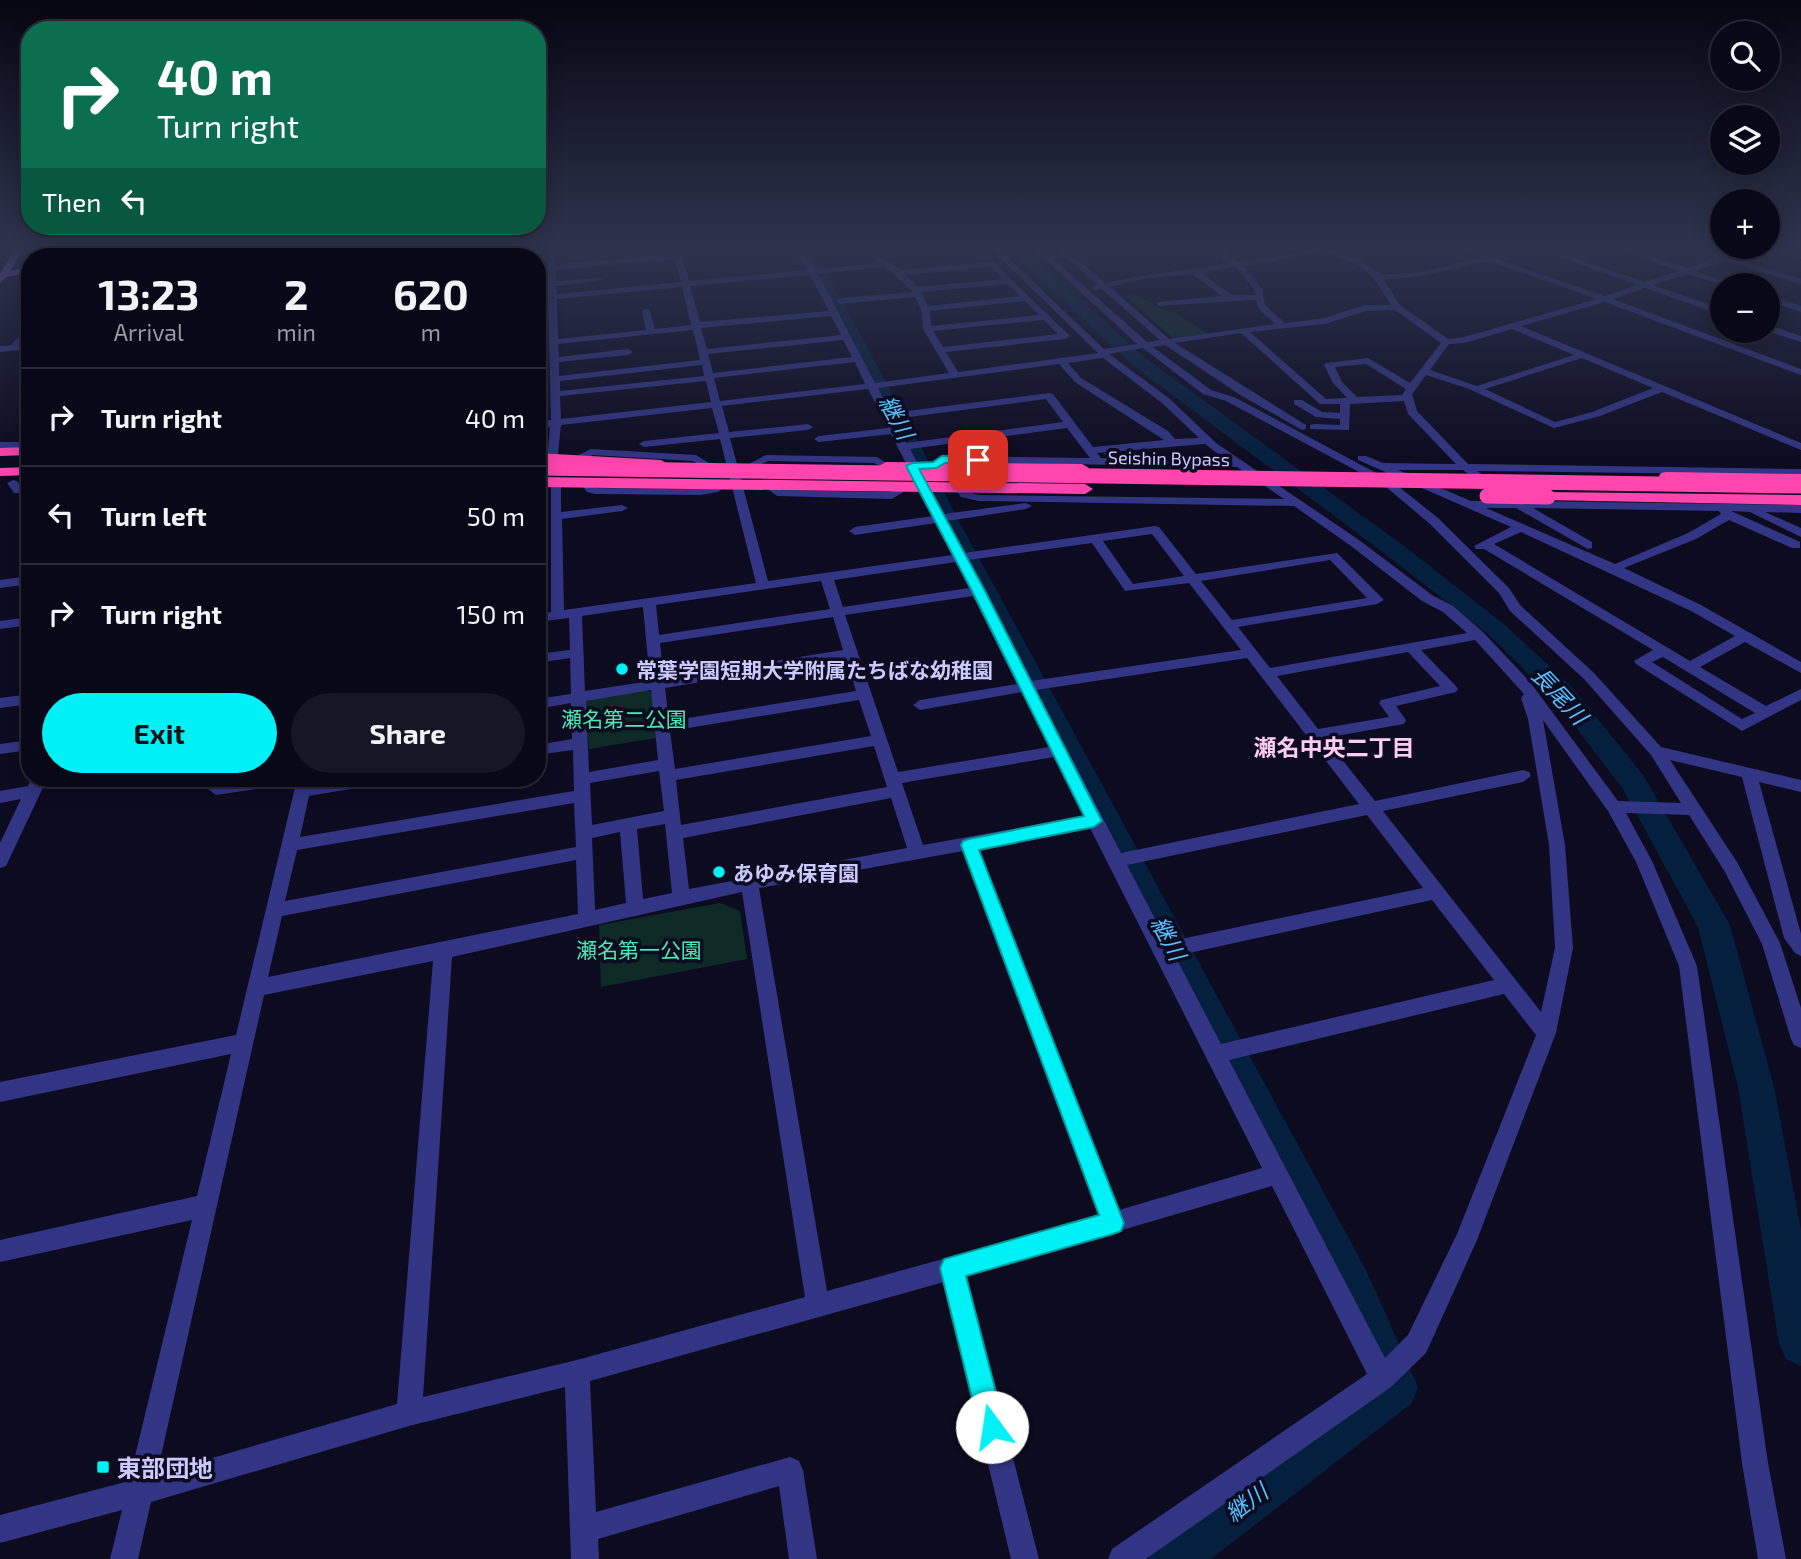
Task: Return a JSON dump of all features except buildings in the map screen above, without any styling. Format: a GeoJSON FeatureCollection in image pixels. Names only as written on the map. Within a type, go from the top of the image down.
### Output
{"type":"FeatureCollection","features":[{"type":"Feature","properties":{"kind":"highway"},"geometry":{"type":"LineString","coordinates":[[0,455],[21,450]]}},
{"type":"Feature","properties":{"kind":"highway"},"geometry":{"type":"LineString","coordinates":[[546,469],[576,458],[699,468],[733,465],[936,465],[1801,478]]}},
{"type":"Feature","properties":{"kind":"highway"},"geometry":{"type":"LineString","coordinates":[[0,464],[21,463]]}},
{"type":"Feature","properties":{"kind":"highway","name":"Seishin Bypass"},"geometry":{"type":"LineString","coordinates":[[546,471],[699,468],[1801,486]]}},
{"type":"Feature","properties":{"kind":"highway"},"geometry":{"type":"LineString","coordinates":[[0,472],[21,471]]}},
{"type":"Feature","properties":{"kind":"highway"},"geometry":{"type":"LineString","coordinates":[[546,472],[586,479],[731,484],[1548,497],[1801,497]]}},
{"type":"Feature","properties":{"kind":"highway","name":"Seishin Bypass"},"geometry":{"type":"LineString","coordinates":[[586,479],[1801,497]]}},
{"type":"Feature","properties":{"kind":"street"},"geometry":{"type":"LineString","coordinates":[[546,453],[556,423],[555,379],[551,364],[552,321]]}},
{"type":"Feature","properties":{"kind":"street"},"geometry":{"type":"LineString","coordinates":[[648,321],[651,332]]}},
{"type":"Feature","properties":{"kind":"street"},"geometry":{"type":"LineString","coordinates":[[696,321],[733,465],[731,484],[763,585]]}},
{"type":"Feature","properties":{"kind":"street"},"geometry":{"type":"LineString","coordinates":[[551,335],[651,332],[752,321]]}},
{"type":"Feature","properties":{"kind":"street"},"geometry":{"type":"LineString","coordinates":[[837,321],[1382,1378]]}},
{"type":"Feature","properties":{"kind":"street"},"geometry":{"type":"LineString","coordinates":[[927,321],[928,330],[956,376]]}},
{"type":"Feature","properties":{"kind":"street"},"geometry":{"type":"LineString","coordinates":[[928,330],[1011,321]]}},
{"type":"Feature","properties":{"kind":"street"},"geometry":{"type":"LineString","coordinates":[[941,350],[1065,336],[1049,321]]}},
{"type":"Feature","properties":{"kind":"street"},"geometry":{"type":"LineString","coordinates":[[1070,321],[1104,353],[1166,401],[1208,441],[1390,568],[1427,598],[1448,609],[1478,635],[1525,685],[1614,807],[1644,861],[1688,966],[1755,1463],[1772,1559]]}},
{"type":"Feature","properties":{"kind":"street"},"geometry":{"type":"LineString","coordinates":[[1115,321],[1208,391],[1230,399],[1356,466],[1414,502],[1504,591],[1515,608],[1589,676],[1656,751],[1731,867],[1771,943],[1801,1039]]}},
{"type":"Feature","properties":{"kind":"street"},"geometry":{"type":"LineString","coordinates":[[1142,321],[1167,342],[1246,394],[1313,433],[1378,466],[1464,504],[1618,567],[1692,536],[1725,512]]}},
{"type":"Feature","properties":{"kind":"street"},"geometry":{"type":"LineString","coordinates":[[1277,321],[1282,325]]}},
{"type":"Feature","properties":{"kind":"street"},"geometry":{"type":"LineString","coordinates":[[546,424],[1062,362],[1146,345],[1326,321]]}},
{"type":"Feature","properties":{"kind":"street"},"geometry":{"type":"LineString","coordinates":[[1416,321],[1446,342],[1465,340],[1531,321]]}},
{"type":"Feature","properties":{"kind":"street"},"geometry":{"type":"LineString","coordinates":[[1663,321],[1801,372]]}},
{"type":"Feature","properties":{"kind":"street"},"geometry":{"type":"LineString","coordinates":[[1513,326],[1801,447]]}},
{"type":"Feature","properties":{"kind":"street"},"geometry":{"type":"LineString","coordinates":[[1243,330],[1324,402],[1409,393],[1446,342]]}},
{"type":"Feature","properties":{"kind":"street"},"geometry":{"type":"LineString","coordinates":[[1780,332],[1801,340]]}},
{"type":"Feature","properties":{"kind":"street"},"geometry":{"type":"LineString","coordinates":[[555,379],[845,337]]}},
{"type":"Feature","properties":{"kind":"street"},"geometry":{"type":"LineString","coordinates":[[13,347],[21,338]]}},
{"type":"Feature","properties":{"kind":"street"},"geometry":{"type":"LineString","coordinates":[[0,349],[21,347]]}},
{"type":"Feature","properties":{"kind":"street"},"geometry":{"type":"LineString","coordinates":[[551,364],[628,352]]}},
{"type":"Feature","properties":{"kind":"street"},"geometry":{"type":"LineString","coordinates":[[1476,389],[1583,355]]}},
{"type":"Feature","properties":{"kind":"street"},"geometry":{"type":"LineString","coordinates":[[555,394],[857,359]]}},
{"type":"Feature","properties":{"kind":"street"},"geometry":{"type":"LineString","coordinates":[[1350,401],[1329,365],[1368,361],[1409,393],[1412,412],[1465,467],[1519,505],[1618,567],[1801,668]]}},
{"type":"Feature","properties":{"kind":"street"},"geometry":{"type":"LineString","coordinates":[[1062,362],[1078,380],[1164,433],[1173,443]]}},
{"type":"Feature","properties":{"kind":"street"},"geometry":{"type":"LineString","coordinates":[[1425,371],[1476,389],[1554,425],[1596,414],[1663,388]]}},
{"type":"Feature","properties":{"kind":"street"},"geometry":{"type":"LineString","coordinates":[[886,417],[1049,396],[1098,462]]}},
{"type":"Feature","properties":{"kind":"street"},"geometry":{"type":"LineString","coordinates":[[1314,427],[1345,428],[1345,415],[1350,401]]}},
{"type":"Feature","properties":{"kind":"street"},"geometry":{"type":"LineString","coordinates":[[1298,402],[1320,415],[1345,415]]}},
{"type":"Feature","properties":{"kind":"street"},"geometry":{"type":"LineString","coordinates":[[901,447],[1070,424]]}},
{"type":"Feature","properties":{"kind":"street"},"geometry":{"type":"LineString","coordinates":[[644,444],[808,427]]}},
{"type":"Feature","properties":{"kind":"street"},"geometry":{"type":"LineString","coordinates":[[819,439],[893,431]]}},
{"type":"Feature","properties":{"kind":"street"},"geometry":{"type":"LineString","coordinates":[[1090,451],[1208,441]]}},
{"type":"Feature","properties":{"kind":"street"},"geometry":{"type":"LineString","coordinates":[[0,445],[21,448]]}},
{"type":"Feature","properties":{"kind":"street"},"geometry":{"type":"LineString","coordinates":[[936,465],[942,459],[1238,464]]}},
{"type":"Feature","properties":{"kind":"street"},"geometry":{"type":"LineString","coordinates":[[1378,466],[1801,472]]}},
{"type":"Feature","properties":{"kind":"street"},"geometry":{"type":"LineString","coordinates":[[4,482],[21,491]]}},
{"type":"Feature","properties":{"kind":"street"},"geometry":{"type":"LineString","coordinates":[[555,486],[558,615]]}},
{"type":"Feature","properties":{"kind":"street"},"geometry":{"type":"LineString","coordinates":[[959,487],[970,497],[1297,503]]}},
{"type":"Feature","properties":{"kind":"street"},"geometry":{"type":"LineString","coordinates":[[855,531],[1032,506],[1032,499]]}},
{"type":"Feature","properties":{"kind":"street"},"geometry":{"type":"LineString","coordinates":[[1438,503],[1725,512],[1801,509]]}},
{"type":"Feature","properties":{"kind":"street"},"geometry":{"type":"LineString","coordinates":[[556,516],[622,508]]}},
{"type":"Feature","properties":{"kind":"street"},"geometry":{"type":"LineString","coordinates":[[1750,509],[1798,539]]}},
{"type":"Feature","properties":{"kind":"street"},"geometry":{"type":"LineString","coordinates":[[1725,512],[1798,539]]}},
{"type":"Feature","properties":{"kind":"street"},"geometry":{"type":"LineString","coordinates":[[1521,527],[1480,546],[1664,651],[1766,713]]}},
{"type":"Feature","properties":{"kind":"street"},"geometry":{"type":"LineString","coordinates":[[546,617],[1155,530],[1546,1033]]}},
{"type":"Feature","properties":{"kind":"street"},"geometry":{"type":"LineString","coordinates":[[1095,538],[1130,588],[1334,556],[1377,600],[1227,625]]}},
{"type":"Feature","properties":{"kind":"street"},"geometry":{"type":"LineString","coordinates":[[827,576],[917,853]]}},
{"type":"Feature","properties":{"kind":"street"},"geometry":{"type":"LineString","coordinates":[[0,584],[21,581]]}},
{"type":"Feature","properties":{"kind":"street"},"geometry":{"type":"LineString","coordinates":[[653,640],[978,591]]}},
{"type":"Feature","properties":{"kind":"street"},"geometry":{"type":"LineString","coordinates":[[649,602],[681,898]]}},
{"type":"Feature","properties":{"kind":"street"},"geometry":{"type":"LineString","coordinates":[[575,612],[587,919]]}},
{"type":"Feature","properties":{"kind":"street"},"geometry":{"type":"LineString","coordinates":[[0,625],[21,622]]}},
{"type":"Feature","properties":{"kind":"street"},"geometry":{"type":"LineString","coordinates":[[1265,674],[1478,635]]}},
{"type":"Feature","properties":{"kind":"street"},"geometry":{"type":"LineString","coordinates":[[1689,667],[1742,637]]}},
{"type":"Feature","properties":{"kind":"street"},"geometry":{"type":"LineString","coordinates":[[1313,735],[1399,720],[1387,703],[1451,689],[1411,648]]}},
{"type":"Feature","properties":{"kind":"street"},"geometry":{"type":"LineString","coordinates":[[1664,651],[1641,661],[1742,726],[1801,694]]}},
{"type":"Feature","properties":{"kind":"street"},"geometry":{"type":"LineString","coordinates":[[546,658],[576,653]]}},
{"type":"Feature","properties":{"kind":"street"},"geometry":{"type":"LineString","coordinates":[[546,702],[852,653]]}},
{"type":"Feature","properties":{"kind":"street"},"geometry":{"type":"LineString","coordinates":[[920,705],[1249,653]]}},
{"type":"Feature","properties":{"kind":"street"},"geometry":{"type":"LineString","coordinates":[[1122,1559],[1382,1378],[1417,1344],[1466,1240],[1546,1033],[1564,948],[1558,845],[1535,719],[1525,685]]}},
{"type":"Feature","properties":{"kind":"street"},"geometry":{"type":"LineString","coordinates":[[662,727],[865,694]]}},
{"type":"Feature","properties":{"kind":"street"},"geometry":{"type":"LineString","coordinates":[[0,703],[21,700]]}},
{"type":"Feature","properties":{"kind":"street"},"geometry":{"type":"LineString","coordinates":[[290,845],[667,770],[880,740]]}},
{"type":"Feature","properties":{"kind":"street"},"geometry":{"type":"LineString","coordinates":[[546,749],[580,743]]}},
{"type":"Feature","properties":{"kind":"street"},"geometry":{"type":"LineString","coordinates":[[0,749],[21,746]]}},
{"type":"Feature","properties":{"kind":"street"},"geometry":{"type":"LineString","coordinates":[[584,833],[628,824],[673,824],[895,785],[1058,751]]}},
{"type":"Feature","properties":{"kind":"street"},"geometry":{"type":"LineString","coordinates":[[1656,751],[1801,786]]}},
{"type":"Feature","properties":{"kind":"street"},"geometry":{"type":"LineString","coordinates":[[1749,774],[1793,937],[1801,948]]}},
{"type":"Feature","properties":{"kind":"street"},"geometry":{"type":"LineString","coordinates":[[1114,861],[1522,776]]}},
{"type":"Feature","properties":{"kind":"street"},"geometry":{"type":"LineString","coordinates":[[0,796],[29,787]]}},
{"type":"Feature","properties":{"kind":"street"},"geometry":{"type":"LineString","coordinates":[[0,861],[35,787]]}},
{"type":"Feature","properties":{"kind":"street"},"geometry":{"type":"LineString","coordinates":[[124,1559],[304,787]]}},
{"type":"Feature","properties":{"kind":"street"},"geometry":{"type":"LineString","coordinates":[[1614,807],[1694,809]]}},
{"type":"Feature","properties":{"kind":"street"},"geometry":{"type":"LineString","coordinates":[[256,988],[443,951],[749,884],[1094,821]]}},
{"type":"Feature","properties":{"kind":"street"},"geometry":{"type":"LineString","coordinates":[[628,824],[635,908]]}},
{"type":"Feature","properties":{"kind":"street"},"geometry":{"type":"LineString","coordinates":[[969,845],[1113,1223]]}},
{"type":"Feature","properties":{"kind":"street"},"geometry":{"type":"LineString","coordinates":[[276,910],[585,852]]}},
{"type":"Feature","properties":{"kind":"street"},"geometry":{"type":"LineString","coordinates":[[749,884],[818,1305]]}},
{"type":"Feature","properties":{"kind":"street"},"geometry":{"type":"LineString","coordinates":[[1162,951],[1436,892]]}},
{"type":"Feature","properties":{"kind":"street"},"geometry":{"type":"LineString","coordinates":[[409,1413],[443,951]]}},
{"type":"Feature","properties":{"kind":"street"},"geometry":{"type":"LineString","coordinates":[[1216,1054],[1508,985]]}},
{"type":"Feature","properties":{"kind":"street"},"geometry":{"type":"LineString","coordinates":[[0,1093],[244,1042]]}},
{"type":"Feature","properties":{"kind":"street"},"geometry":{"type":"LineString","coordinates":[[0,1529],[139,1492],[409,1413],[577,1372],[952,1268],[1277,1174]]}},
{"type":"Feature","properties":{"kind":"street"},"geometry":{"type":"LineString","coordinates":[[0,1251],[206,1205]]}},
{"type":"Feature","properties":{"kind":"street"},"geometry":{"type":"LineString","coordinates":[[952,1268],[1025,1559]]}},
{"type":"Feature","properties":{"kind":"street"},"geometry":{"type":"LineString","coordinates":[[577,1372],[585,1559]]}},
{"type":"Feature","properties":{"kind":"street"},"geometry":{"type":"LineString","coordinates":[[584,1529],[790,1470],[803,1559]]}},
{"type":"Feature","properties":{"kind":"green space"},"geometry":{"type":"Polygon","coordinates":[[[1154,321],[1187,321],[1208,334],[1174,339],[1154,321]]]}},
{"type":"Feature","properties":{"kind":"green space","name":"瀬名第二公園"},"geometry":{"type":"Polygon","coordinates":[[[645,690],[652,692],[656,738],[589,749],[585,703],[589,699],[645,690]]]}},
{"type":"Feature","properties":{"kind":"green space","name":"瀬名第一公園"},"geometry":{"type":"Polygon","coordinates":[[[720,903],[740,911],[747,959],[601,987],[599,925],[720,903]]]}},
{"type":"Feature","properties":{"kind":"waterway","name":"継川"},"geometry":{"type":"LineString","coordinates":[[845,321],[1351,1285],[1396,1387],[1172,1559]]}},
{"type":"Feature","properties":{"kind":"waterway","name":"長尾川"},"geometry":{"type":"LineString","coordinates":[[1094,321],[1138,361],[1396,551],[1497,630],[1563,693],[1633,782],[1714,925],[1756,1087],[1801,1344]]}},
{"type":"Feature","properties":{"kind":"place","name":"常葉学園短期大学附属たちばな幼稚園"},"geometry":{"type":"Point","coordinates":[622,669]}},
{"type":"Feature","properties":{"kind":"place","name":"あゆみ保育園"},"geometry":{"type":"Point","coordinates":[719,872]}},
{"type":"Feature","properties":{"kind":"place","name":"東部団地"},"geometry":{"type":"Point","coordinates":[103,1467]}},
{"type":"Feature","properties":{"kind":"district","name":"瀬名中央二丁目"},"geometry":{"type":"Point","coordinates":[1334,747]}},
{"type":"Feature","properties":{"kind":"route"},"geometry":{"type":"LineString","coordinates":[[978,460],[942,459],[936,465],[912,466],[1094,821],[969,845],[1113,1223],[952,1268],[992,1427]]}}]}
